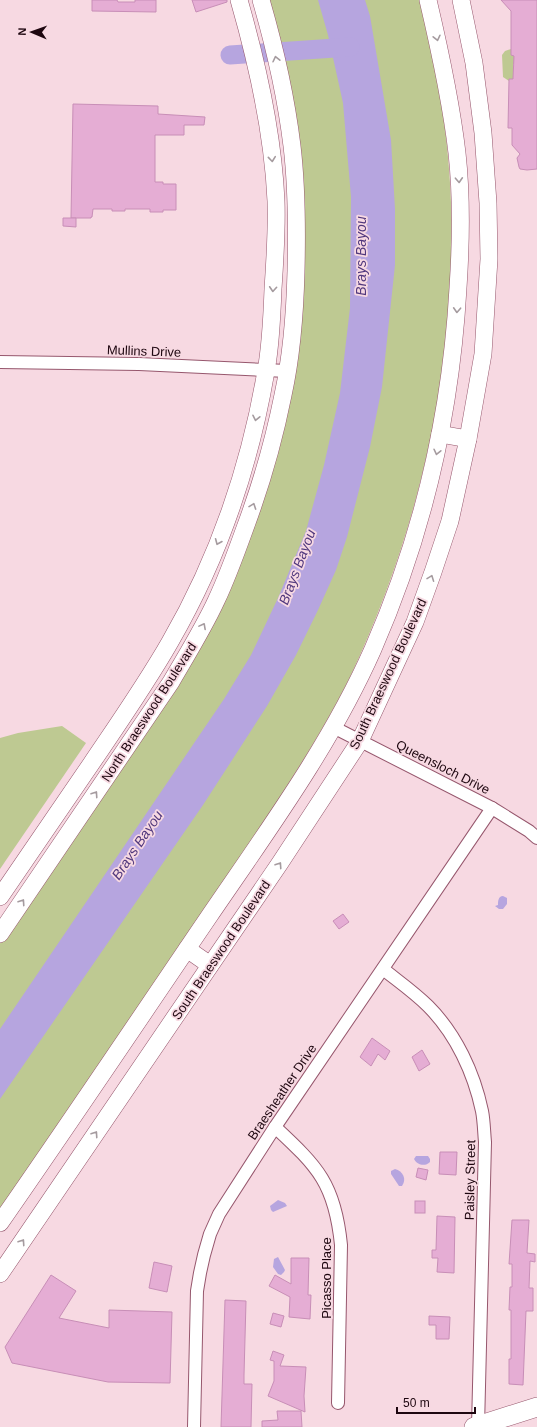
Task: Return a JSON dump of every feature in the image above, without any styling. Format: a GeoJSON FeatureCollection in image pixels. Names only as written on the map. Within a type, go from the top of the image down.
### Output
{"type":"FeatureCollection","features":[{"type":"Feature","properties":{"kind":"main road","name":"North Braeswood Boulevard"},"geometry":{"type":"LineString","coordinates":[[0,898],[132,704],[171,641],[199,587],[221,535],[238,487],[254,431],[266,370],[271,321],[276,202],[269,130],[263,93],[239,0]]}},
{"type":"Feature","properties":{"kind":"main road","name":"North Braeswood Boulevard"},"geometry":{"type":"LineString","coordinates":[[0,934],[129,746],[171,682],[195,641],[216,602],[232,565],[256,498],[271,447],[287,371],[295,301],[297,244],[296,190],[283,89],[261,0]]}},
{"type":"Feature","properties":{"kind":"main road","name":"South Braeswood Boulevard"},"geometry":{"type":"LineString","coordinates":[[0,1223],[318,754],[373,650],[414,540],[431,478],[440,434],[456,331],[461,216],[457,155],[449,96],[428,0]]}},
{"type":"Feature","properties":{"kind":"main road","name":"South Braeswood Boulevard"},"geometry":{"type":"LineString","coordinates":[[0,1274],[280,863],[360,741],[415,622],[450,520],[468,438],[483,354],[489,259],[488,203],[474,63],[461,0]]}},
{"type":"Feature","properties":{"kind":"main road"},"geometry":{"type":"LineString","coordinates":[[269,130],[289,127]]}},
{"type":"Feature","properties":{"kind":"main road"},"geometry":{"type":"LineString","coordinates":[[457,155],[484,153]]}},
{"type":"Feature","properties":{"kind":"main road"},"geometry":{"type":"LineString","coordinates":[[275,244],[297,244]]}},
{"type":"Feature","properties":{"kind":"main road"},"geometry":{"type":"LineString","coordinates":[[440,434],[468,438]]}},
{"type":"Feature","properties":{"kind":"main road"},"geometry":{"type":"LineString","coordinates":[[112,734],[129,746]]}},
{"type":"Feature","properties":{"kind":"main road"},"geometry":{"type":"LineString","coordinates":[[187,949],[210,965]]}},
{"type":"Feature","properties":{"kind":"main road"},"geometry":{"type":"LineString","coordinates":[[41,1164],[64,1180]]}},
{"type":"Feature","properties":{"kind":"main road"},"geometry":{"type":"LineString","coordinates":[[477,1427],[537,1407]]}},
{"type":"Feature","properties":{"kind":"street","name":"Mullins Drive"},"geometry":{"type":"LineString","coordinates":[[0,362],[139,364],[287,371]]}},
{"type":"Feature","properties":{"kind":"street","name":"Queensloch Drive"},"geometry":{"type":"LineString","coordinates":[[333,726],[492,808],[537,838]]}},
{"type":"Feature","properties":{"kind":"street","name":"Braesheather Drive"},"geometry":{"type":"LineString","coordinates":[[194,1427],[197,1291],[210,1234],[219,1214],[275,1127],[492,808]]}},
{"type":"Feature","properties":{"kind":"street","name":"Paisley Street"},"geometry":{"type":"LineString","coordinates":[[383,969],[424,1002],[457,1044],[468,1067],[483,1113],[485,1142],[477,1427]]}},
{"type":"Feature","properties":{"kind":"street","name":"Picasso Place"},"geometry":{"type":"LineString","coordinates":[[275,1127],[306,1156],[321,1175],[334,1202],[339,1224],[341,1245],[338,1403]]}},
{"type":"Feature","properties":{"kind":"green space"},"geometry":{"type":"Polygon","coordinates":[[[268,0],[420,0],[431,39],[439,84],[447,143],[451,202],[452,263],[448,324],[440,385],[429,446],[414,505],[396,564],[350,677],[332,712],[272,810],[0,1209],[0,942],[242,557],[303,269],[268,0]]]}},
{"type":"Feature","properties":{"kind":"green space"},"geometry":{"type":"Polygon","coordinates":[[[511,49],[511,55],[537,56],[537,65],[513,64],[513,79],[509,81],[503,77],[502,55],[505,51],[511,49]]]}},
{"type":"Feature","properties":{"kind":"green space"},"geometry":{"type":"Polygon","coordinates":[[[62,726],[86,743],[0,869],[0,738],[18,733],[62,726]]]}},
{"type":"Feature","properties":{"kind":"water","name":"Brays Bayou"},"geometry":{"type":"Polygon","coordinates":[[[318,0],[365,0],[370,16],[391,140],[395,209],[395,265],[382,387],[370,447],[347,537],[336,570],[318,610],[296,655],[267,706],[203,805],[0,1099],[0,1029],[224,699],[251,655],[278,598],[306,531],[324,465],[340,393],[350,308],[351,197],[343,103],[328,35],[318,0]]]}},
{"type":"Feature","properties":{"kind":"water"},"geometry":{"type":"Polygon","coordinates":[[[503,896],[507,898],[507,904],[503,909],[499,909],[495,906],[498,905],[499,898],[503,896]]]}},
{"type":"Feature","properties":{"kind":"water"},"geometry":{"type":"Polygon","coordinates":[[[416,1156],[428,1156],[430,1162],[424,1165],[419,1164],[414,1159],[416,1156]]]}},
{"type":"Feature","properties":{"kind":"water"},"geometry":{"type":"Polygon","coordinates":[[[395,1169],[402,1173],[404,1181],[402,1186],[399,1186],[391,1174],[391,1171],[395,1169]]]}},
{"type":"Feature","properties":{"kind":"water"},"geometry":{"type":"Polygon","coordinates":[[[278,1200],[285,1203],[287,1206],[273,1212],[270,1206],[278,1200]]]}},
{"type":"Feature","properties":{"kind":"water"},"geometry":{"type":"Polygon","coordinates":[[[278,1257],[285,1270],[281,1275],[278,1274],[273,1267],[274,1259],[278,1257]]]}},
{"type":"Feature","properties":{"kind":"building"},"geometry":{"type":"Polygon","coordinates":[[[92,0],[135,2],[135,0],[156,0],[156,12],[92,11],[92,0]]]}},
{"type":"Feature","properties":{"kind":"building"},"geometry":{"type":"Polygon","coordinates":[[[192,0],[227,0],[227,2],[196,12],[192,0]]]}},
{"type":"Feature","properties":{"kind":"building"},"geometry":{"type":"Polygon","coordinates":[[[501,0],[537,0],[537,169],[520,169],[517,158],[520,154],[512,145],[512,128],[508,128],[509,79],[513,79],[514,56],[511,55],[511,11],[501,0]]]}},
{"type":"Feature","properties":{"kind":"building"},"geometry":{"type":"Polygon","coordinates":[[[73,104],[158,106],[158,114],[205,117],[204,125],[184,125],[184,135],[155,135],[155,182],[163,182],[163,184],[176,184],[176,210],[150,212],[150,209],[125,209],[125,211],[112,211],[112,209],[93,209],[91,218],[71,218],[73,104]]]}},
{"type":"Feature","properties":{"kind":"building"},"geometry":{"type":"Polygon","coordinates":[[[63,218],[76,218],[76,227],[63,226],[63,218]]]}},
{"type":"Feature","properties":{"kind":"building"},"geometry":{"type":"Polygon","coordinates":[[[343,914],[349,922],[339,929],[333,921],[343,914]]]}},
{"type":"Feature","properties":{"kind":"building"},"geometry":{"type":"Polygon","coordinates":[[[372,1038],[390,1051],[385,1060],[378,1054],[371,1066],[360,1057],[372,1038]]]}},
{"type":"Feature","properties":{"kind":"building"},"geometry":{"type":"Polygon","coordinates":[[[422,1050],[430,1064],[419,1071],[412,1057],[422,1050]]]}},
{"type":"Feature","properties":{"kind":"building"},"geometry":{"type":"Polygon","coordinates":[[[440,1152],[457,1152],[456,1175],[439,1174],[440,1152]]]}},
{"type":"Feature","properties":{"kind":"building"},"geometry":{"type":"Polygon","coordinates":[[[418,1168],[428,1170],[426,1180],[416,1177],[418,1168]]]}},
{"type":"Feature","properties":{"kind":"building"},"geometry":{"type":"Polygon","coordinates":[[[415,1201],[425,1201],[425,1213],[415,1213],[415,1201]]]}},
{"type":"Feature","properties":{"kind":"building"},"geometry":{"type":"Polygon","coordinates":[[[437,1216],[455,1217],[454,1273],[437,1272],[438,1258],[432,1258],[432,1250],[436,1250],[437,1216]]]}},
{"type":"Feature","properties":{"kind":"building"},"geometry":{"type":"Polygon","coordinates":[[[512,1220],[529,1220],[527,1253],[535,1254],[535,1262],[530,1261],[529,1288],[533,1288],[533,1311],[526,1311],[523,1385],[509,1384],[509,1359],[511,1359],[511,1310],[509,1310],[510,1287],[512,1287],[512,1264],[509,1264],[512,1220]]]}},
{"type":"Feature","properties":{"kind":"building"},"geometry":{"type":"Polygon","coordinates":[[[291,1258],[309,1258],[308,1295],[311,1295],[310,1319],[289,1317],[290,1297],[269,1286],[275,1275],[291,1284],[291,1258]]]}},
{"type":"Feature","properties":{"kind":"building"},"geometry":{"type":"Polygon","coordinates":[[[154,1262],[172,1266],[167,1292],[149,1288],[154,1262]]]}},
{"type":"Feature","properties":{"kind":"building"},"geometry":{"type":"Polygon","coordinates":[[[51,1275],[76,1291],[59,1318],[109,1328],[109,1310],[172,1312],[170,1383],[108,1382],[12,1363],[5,1347],[51,1275]]]}},
{"type":"Feature","properties":{"kind":"building"},"geometry":{"type":"Polygon","coordinates":[[[225,1300],[246,1301],[244,1384],[252,1384],[251,1427],[221,1427],[225,1300]]]}},
{"type":"Feature","properties":{"kind":"building"},"geometry":{"type":"Polygon","coordinates":[[[273,1313],[284,1316],[281,1327],[270,1324],[273,1313]]]}},
{"type":"Feature","properties":{"kind":"building"},"geometry":{"type":"Polygon","coordinates":[[[429,1316],[450,1317],[449,1339],[436,1339],[436,1325],[429,1325],[429,1316]]]}},
{"type":"Feature","properties":{"kind":"building"},"geometry":{"type":"Polygon","coordinates":[[[273,1351],[284,1355],[280,1366],[306,1367],[304,1396],[305,1412],[268,1396],[274,1381],[274,1361],[270,1360],[273,1351]]]}},
{"type":"Feature","properties":{"kind":"building"},"geometry":{"type":"Polygon","coordinates":[[[277,1411],[301,1411],[302,1427],[262,1427],[262,1421],[278,1420],[277,1411]]]}},
{"type":"Feature","properties":{"kind":"waterway"},"geometry":{"type":"LineString","coordinates":[[230,55],[350,47]]}}]}
